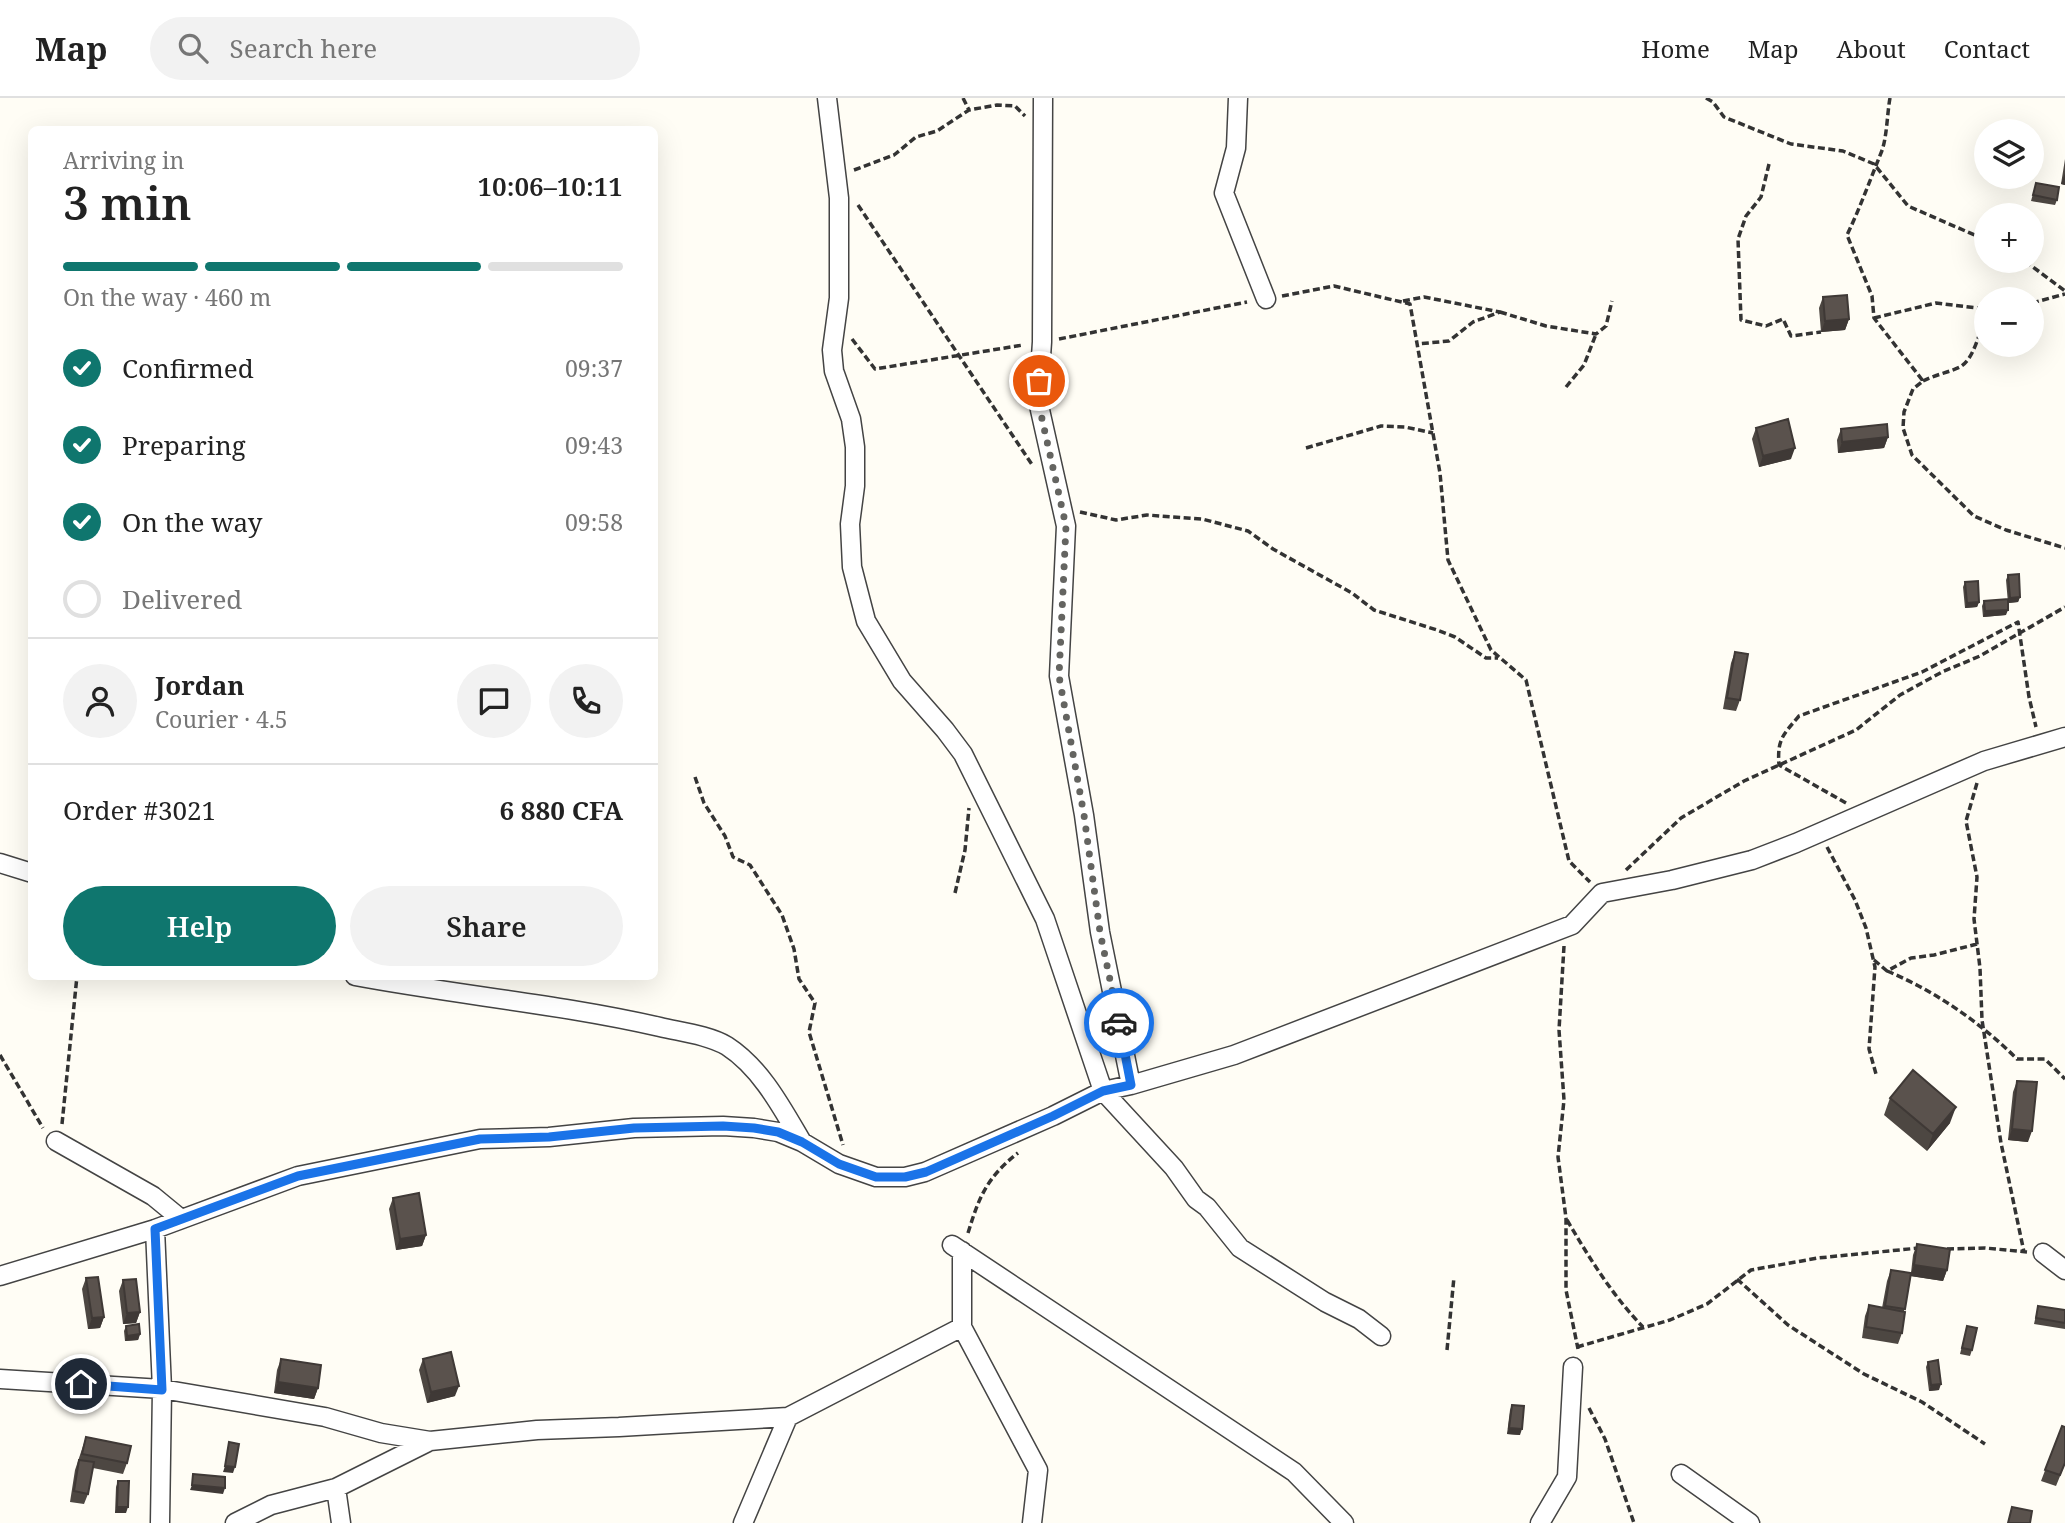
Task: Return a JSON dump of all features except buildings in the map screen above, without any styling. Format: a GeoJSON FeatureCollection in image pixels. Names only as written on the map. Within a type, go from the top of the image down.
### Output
{"type":"FeatureCollection","features":[{"type":"Feature","properties":{"kind":"street"},"geometry":{"type":"LineString","coordinates":[[827,98],[836,172],[839,286],[832,350],[834,371],[851,419],[855,447],[855,486],[850,524],[852,566],[866,621],[902,681],[963,754],[1045,919],[1103,1091],[1174,1168],[1196,1199],[1207,1207],[1240,1248],[1325,1302],[1359,1319],[1381,1336]]}},
{"type":"Feature","properties":{"kind":"street"},"geometry":{"type":"LineString","coordinates":[[1043,98],[1042,342],[1038,401],[1066,526],[1059,676],[1084,815],[1100,932],[1131,1085]]}},
{"type":"Feature","properties":{"kind":"street"},"geometry":{"type":"LineString","coordinates":[[1238,98],[1236,149],[1224,193],[1266,299]]}},
{"type":"Feature","properties":{"kind":"street"},"geometry":{"type":"LineString","coordinates":[[0,1276],[155,1229],[298,1176],[480,1139],[549,1137],[634,1128],[723,1126],[778,1132],[848,1168],[876,1177],[905,1177],[926,1172],[1103,1091],[1234,1055],[1572,925],[1602,893],[1672,880],[1752,860],[1984,761],[2065,737]]}},
{"type":"Feature","properties":{"kind":"street"},"geometry":{"type":"LineString","coordinates":[[0,863],[28,872]]}},
{"type":"Feature","properties":{"kind":"street"},"geometry":{"type":"LineString","coordinates":[[380,980],[626,1020],[713,1040],[726,1045],[762,1080],[802,1142]]}},
{"type":"Feature","properties":{"kind":"street"},"geometry":{"type":"LineString","coordinates":[[56,1141],[153,1196],[181,1219]]}},
{"type":"Feature","properties":{"kind":"street"},"geometry":{"type":"LineString","coordinates":[[155,1229],[162,1390],[160,1523]]}},
{"type":"Feature","properties":{"kind":"street"},"geometry":{"type":"LineString","coordinates":[[960,1245],[961,1327],[1038,1470],[1032,1523]]}},
{"type":"Feature","properties":{"kind":"street"},"geometry":{"type":"LineString","coordinates":[[960,1245],[1294,1472],[1344,1523]]}},
{"type":"Feature","properties":{"kind":"street"},"geometry":{"type":"LineString","coordinates":[[2034,1252],[2065,1270]]}},
{"type":"Feature","properties":{"kind":"street"},"geometry":{"type":"LineString","coordinates":[[0,1379],[162,1390],[325,1417],[381,1433],[430,1441],[537,1430],[788,1417],[961,1327]]}},
{"type":"Feature","properties":{"kind":"street"},"geometry":{"type":"LineString","coordinates":[[1540,1523],[1567,1477],[1577,1363]]}},
{"type":"Feature","properties":{"kind":"street"},"geometry":{"type":"LineString","coordinates":[[743,1523],[788,1417]]}},
{"type":"Feature","properties":{"kind":"street"},"geometry":{"type":"LineString","coordinates":[[234,1523],[271,1505],[336,1488],[430,1441]]}},
{"type":"Feature","properties":{"kind":"street"},"geometry":{"type":"LineString","coordinates":[[1681,1474],[1750,1523]]}},
{"type":"Feature","properties":{"kind":"street"},"geometry":{"type":"LineString","coordinates":[[336,1488],[341,1523]]}},
{"type":"Feature","properties":{"kind":"path"},"geometry":{"type":"LineString","coordinates":[[963,98],[969,110]]}},
{"type":"Feature","properties":{"kind":"path"},"geometry":{"type":"LineString","coordinates":[[1706,98],[1713,102],[1724,117],[1791,144],[1843,151],[1874,164],[1908,206],[1974,235]]}},
{"type":"Feature","properties":{"kind":"path"},"geometry":{"type":"LineString","coordinates":[[1890,98],[1882,151],[1874,164],[1847,235],[1872,296],[1874,318],[1923,381]]}},
{"type":"Feature","properties":{"kind":"path"},"geometry":{"type":"LineString","coordinates":[[1039,475],[836,172],[858,170],[894,155],[916,137],[937,131],[969,110],[997,105],[1015,106],[1043,131]]}},
{"type":"Feature","properties":{"kind":"path"},"geometry":{"type":"LineString","coordinates":[[1769,164],[1761,197],[1746,216],[1738,239],[1741,320],[1766,326],[1783,319],[1791,337],[1821,332]]}},
{"type":"Feature","properties":{"kind":"path"},"geometry":{"type":"LineString","coordinates":[[2040,273],[2065,292]]}},
{"type":"Feature","properties":{"kind":"path"},"geometry":{"type":"LineString","coordinates":[[836,319],[875,369],[1042,342],[1334,286],[1410,304],[1440,473],[1448,560],[1491,650],[1526,680],[1569,861],[1602,893],[1681,818],[1744,782],[1856,730],[1900,695],[1942,671],[1980,656],[2065,607]]}},
{"type":"Feature","properties":{"kind":"path"},"geometry":{"type":"LineString","coordinates":[[2044,299],[2065,292]]}},
{"type":"Feature","properties":{"kind":"path"},"geometry":{"type":"LineString","coordinates":[[1401,302],[1424,297],[1500,312],[1546,326],[1595,334]]}},
{"type":"Feature","properties":{"kind":"path"},"geometry":{"type":"LineString","coordinates":[[1566,387],[1584,365],[1595,334],[1606,326],[1612,301]]}},
{"type":"Feature","properties":{"kind":"path"},"geometry":{"type":"LineString","coordinates":[[1874,318],[1936,303],[1974,308]]}},
{"type":"Feature","properties":{"kind":"path"},"geometry":{"type":"LineString","coordinates":[[1417,344],[1449,341],[1473,322],[1500,312]]}},
{"type":"Feature","properties":{"kind":"path"},"geometry":{"type":"LineString","coordinates":[[1974,348],[1970,357],[1960,367],[1940,372],[1913,389],[1904,412],[1903,428],[1912,455],[1974,516],[2006,530],[2065,548]]}},
{"type":"Feature","properties":{"kind":"path"},"geometry":{"type":"LineString","coordinates":[[1306,448],[1381,426],[1405,427],[1433,433]]}},
{"type":"Feature","properties":{"kind":"path"},"geometry":{"type":"LineString","coordinates":[[1062,510],[1116,520],[1147,515],[1202,519],[1248,531],[1273,549],[1352,593],[1374,610],[1455,637],[1486,658],[1500,658]]}},
{"type":"Feature","properties":{"kind":"path"},"geometry":{"type":"LineString","coordinates":[[1779,765],[1778,746],[1786,731],[1800,716],[1922,671],[1967,651],[2018,622],[2029,697],[2039,738]]}},
{"type":"Feature","properties":{"kind":"path"},"geometry":{"type":"LineString","coordinates":[[1937,1249],[1985,1248],[2034,1252],[2001,1143],[1983,1029],[1974,919],[1977,877],[1966,821],[1984,761]]}},
{"type":"Feature","properties":{"kind":"path"},"geometry":{"type":"LineString","coordinates":[[1779,765],[1847,803]]}},
{"type":"Feature","properties":{"kind":"path"},"geometry":{"type":"LineString","coordinates":[[955,893],[965,850],[973,775]]}},
{"type":"Feature","properties":{"kind":"path"},"geometry":{"type":"LineString","coordinates":[[695,777],[704,803],[725,836],[733,857],[750,865],[782,915],[794,949],[799,979],[815,1003],[809,1032],[839,1126],[848,1168]]}},
{"type":"Feature","properties":{"kind":"path"},"geometry":{"type":"LineString","coordinates":[[1819,833],[1855,900],[1866,928],[1875,967],[1869,1049],[1876,1074]]}},
{"type":"Feature","properties":{"kind":"path"},"geometry":{"type":"LineString","coordinates":[[1572,925],[1564,947],[1559,1030],[1564,1100],[1558,1157],[1566,1218],[1566,1290],[1577,1347],[1577,1363]]}},
{"type":"Feature","properties":{"kind":"path"},"geometry":{"type":"LineString","coordinates":[[1887,971],[1911,958],[1977,944]]}},
{"type":"Feature","properties":{"kind":"path"},"geometry":{"type":"LineString","coordinates":[[1873,958],[1887,971],[1921,985],[1983,1029],[2017,1059],[2045,1059],[2065,1079]]}},
{"type":"Feature","properties":{"kind":"path"},"geometry":{"type":"LineString","coordinates":[[0,1055],[51,1141],[56,1141],[61,1135],[77,980]]}},
{"type":"Feature","properties":{"kind":"path"},"geometry":{"type":"LineString","coordinates":[[960,1245],[978,1199],[999,1168],[1027,1145]]}},
{"type":"Feature","properties":{"kind":"path"},"geometry":{"type":"LineString","coordinates":[[1566,1218],[1595,1268],[1620,1303],[1643,1327]]}},
{"type":"Feature","properties":{"kind":"path"},"geometry":{"type":"LineString","coordinates":[[1577,1347],[1670,1320],[1707,1304],[1751,1270],[1818,1258],[1923,1248]]}},
{"type":"Feature","properties":{"kind":"path"},"geometry":{"type":"LineString","coordinates":[[1447,1350],[1454,1277]]}},
{"type":"Feature","properties":{"kind":"path"},"geometry":{"type":"LineString","coordinates":[[1737,1279],[1788,1325],[1864,1374],[1922,1402],[1985,1444]]}},
{"type":"Feature","properties":{"kind":"path"},"geometry":{"type":"LineString","coordinates":[[1589,1407],[1605,1439],[1633,1523]]}},
{"type":"Feature","properties":{"kind":"way so far"},"geometry":{"type":"LineString","coordinates":[[1039,381],[1038,401],[1066,526],[1059,676],[1084,815],[1100,932],[1119,1023]]}},
{"type":"Feature","properties":{"kind":"route"},"geometry":{"type":"LineString","coordinates":[[81,1384],[162,1390],[155,1229],[298,1176],[480,1139],[549,1137],[634,1128],[723,1126],[778,1132],[802,1142],[839,1164],[876,1177],[905,1177],[926,1172],[1103,1091],[1131,1085],[1119,1023]]}}]}
